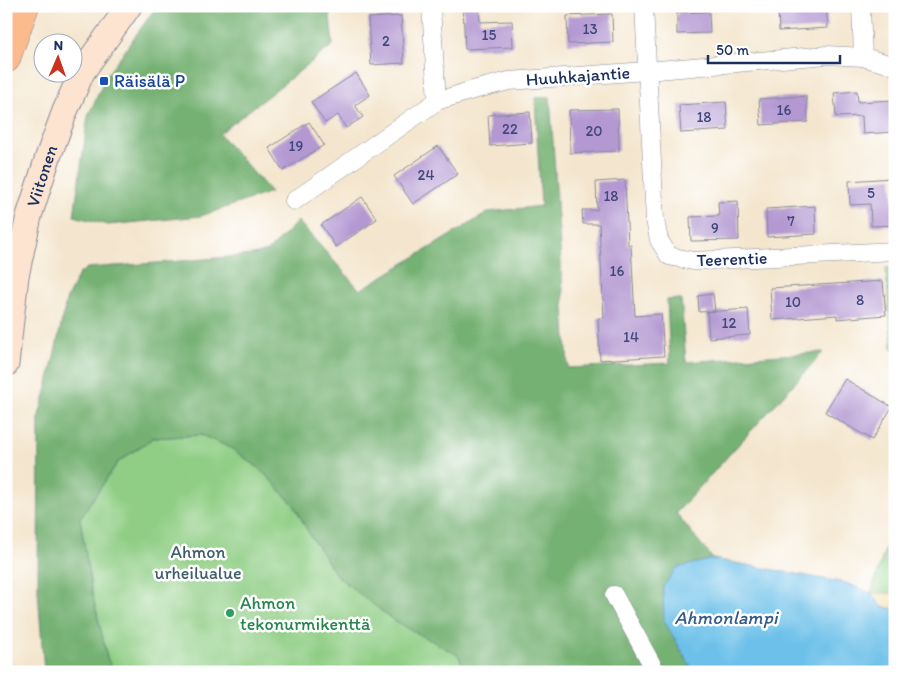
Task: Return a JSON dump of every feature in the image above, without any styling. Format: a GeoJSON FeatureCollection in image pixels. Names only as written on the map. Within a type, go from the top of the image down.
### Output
{"type":"FeatureCollection","features":[{"type":"Feature","properties":{"kind":"highway"},"geometry":{"type":"LineString","coordinates":[[6,59],[25,6]]}},
{"type":"Feature","properties":{"kind":"main road","name":"Viitonen"},"geometry":{"type":"LineString","coordinates":[[6,364],[16,276],[28,216],[48,157],[82,72],[129,6]]}},
{"type":"Feature","properties":{"kind":"street"},"geometry":{"type":"LineString","coordinates":[[431,6],[437,101]]}},
{"type":"Feature","properties":{"kind":"street"},"geometry":{"type":"LineString","coordinates":[[644,6],[646,71]]}},
{"type":"Feature","properties":{"kind":"street"},"geometry":{"type":"LineString","coordinates":[[861,6],[863,56]]}},
{"type":"Feature","properties":{"kind":"street","name":"Huuhkajantie"},"geometry":{"type":"LineString","coordinates":[[294,201],[437,101],[509,81],[827,55],[863,56],[895,66]]}},
{"type":"Feature","properties":{"kind":"street","name":"Teerentie"},"geometry":{"type":"LineString","coordinates":[[646,71],[655,220],[659,240],[669,256],[693,262],[895,251]]}},
{"type":"Feature","properties":{"kind":"street"},"geometry":{"type":"LineString","coordinates":[[614,595],[656,672]]}},
{"type":"Feature","properties":{"kind":"green space"},"geometry":{"type":"Polygon","coordinates":[[[157,6],[329,6],[333,45],[219,134],[271,192],[201,216],[108,225],[74,216],[88,116],[107,75],[157,6]]]}},
{"type":"Feature","properties":{"kind":"green space"},"geometry":{"type":"Polygon","coordinates":[[[550,97],[568,368],[670,363],[667,300],[681,299],[686,362],[823,352],[676,513],[713,559],[676,568],[664,621],[694,672],[467,672],[458,655],[393,620],[337,576],[310,535],[294,505],[260,469],[231,448],[201,435],[153,438],[118,462],[80,518],[91,588],[107,657],[113,672],[44,672],[38,591],[39,415],[67,298],[79,274],[87,268],[253,255],[268,251],[298,221],[360,290],[489,212],[541,206],[535,98],[550,97]]]}},
{"type":"Feature","properties":{"kind":"green space"},"geometry":{"type":"Polygon","coordinates":[[[886,268],[895,268],[895,351],[892,349],[886,268]]]}},
{"type":"Feature","properties":{"kind":"green space","name":"Ahmon urheilualue"},"geometry":{"type":"Polygon","coordinates":[[[201,435],[231,448],[260,469],[294,505],[310,535],[337,576],[428,638],[458,655],[467,672],[113,672],[107,657],[91,588],[80,518],[118,462],[153,438],[201,435]]]}},
{"type":"Feature","properties":{"kind":"green space"},"geometry":{"type":"Polygon","coordinates":[[[895,519],[895,609],[882,607],[871,593],[895,519]]]}},
{"type":"Feature","properties":{"kind":"sand"},"geometry":{"type":"Polygon","coordinates":[[[871,593],[895,593],[895,609],[882,607],[871,593]]]}},
{"type":"Feature","properties":{"kind":"water","name":"Ahmonlampi"},"geometry":{"type":"Polygon","coordinates":[[[713,559],[846,583],[871,593],[882,607],[895,609],[895,672],[694,672],[664,621],[663,587],[676,568],[713,559]]]}},
{"type":"Feature","properties":{"kind":"building"},"geometry":{"type":"Polygon","coordinates":[[[463,6],[479,6],[480,22],[512,21],[513,47],[465,49],[463,6]]]}},
{"type":"Feature","properties":{"kind":"building"},"geometry":{"type":"Polygon","coordinates":[[[778,6],[826,6],[828,28],[779,31],[778,6]]]}},
{"type":"Feature","properties":{"kind":"building"},"geometry":{"type":"Polygon","coordinates":[[[709,12],[710,33],[677,34],[677,13],[709,12]]]}},
{"type":"Feature","properties":{"kind":"building"},"geometry":{"type":"Polygon","coordinates":[[[612,14],[613,42],[568,44],[567,16],[612,14]]]}},
{"type":"Feature","properties":{"kind":"building"},"geometry":{"type":"Polygon","coordinates":[[[401,16],[404,63],[371,65],[368,18],[401,16]]]}},
{"type":"Feature","properties":{"kind":"building"},"geometry":{"type":"Polygon","coordinates":[[[356,73],[370,95],[355,105],[363,117],[346,128],[338,115],[325,123],[311,102],[356,73]]]}},
{"type":"Feature","properties":{"kind":"building"},"geometry":{"type":"Polygon","coordinates":[[[857,91],[858,102],[893,100],[895,132],[863,134],[862,116],[836,117],[834,93],[857,91]]]}},
{"type":"Feature","properties":{"kind":"building"},"geometry":{"type":"Polygon","coordinates":[[[806,96],[808,122],[761,125],[759,99],[806,96]]]}},
{"type":"Feature","properties":{"kind":"building"},"geometry":{"type":"Polygon","coordinates":[[[726,102],[728,130],[681,133],[679,105],[726,102]]]}},
{"type":"Feature","properties":{"kind":"building"},"geometry":{"type":"Polygon","coordinates":[[[618,109],[619,151],[570,153],[569,110],[618,109]]]}},
{"type":"Feature","properties":{"kind":"building"},"geometry":{"type":"Polygon","coordinates":[[[530,112],[532,143],[490,146],[488,115],[530,112]]]}},
{"type":"Feature","properties":{"kind":"building"},"geometry":{"type":"Polygon","coordinates":[[[309,122],[324,145],[283,171],[269,148],[309,122]]]}},
{"type":"Feature","properties":{"kind":"building"},"geometry":{"type":"Polygon","coordinates":[[[438,146],[458,174],[413,204],[394,176],[438,146]]]}},
{"type":"Feature","properties":{"kind":"building"},"geometry":{"type":"Polygon","coordinates":[[[892,178],[895,225],[871,226],[870,204],[850,205],[849,181],[892,178]]]}},
{"type":"Feature","properties":{"kind":"building"},"geometry":{"type":"Polygon","coordinates":[[[625,180],[628,245],[631,245],[635,316],[661,314],[664,356],[600,360],[598,318],[604,318],[599,224],[583,224],[582,210],[597,210],[596,182],[625,180]]]}},
{"type":"Feature","properties":{"kind":"building"},"geometry":{"type":"Polygon","coordinates":[[[362,197],[377,219],[336,247],[321,225],[362,197]]]}},
{"type":"Feature","properties":{"kind":"building"},"geometry":{"type":"Polygon","coordinates":[[[738,201],[739,240],[691,241],[690,217],[719,216],[718,202],[738,201]]]}},
{"type":"Feature","properties":{"kind":"building"},"geometry":{"type":"Polygon","coordinates":[[[815,206],[816,234],[767,237],[766,209],[815,206]]]}},
{"type":"Feature","properties":{"kind":"building"},"geometry":{"type":"Polygon","coordinates":[[[883,281],[886,315],[837,319],[837,315],[772,320],[770,288],[883,281]]]}},
{"type":"Feature","properties":{"kind":"building"},"geometry":{"type":"Polygon","coordinates":[[[713,294],[715,311],[699,312],[698,296],[713,294]]]}},
{"type":"Feature","properties":{"kind":"building"},"geometry":{"type":"Polygon","coordinates":[[[748,309],[750,335],[709,338],[707,312],[748,309]]]}},
{"type":"Feature","properties":{"kind":"building"},"geometry":{"type":"Polygon","coordinates":[[[845,379],[892,407],[872,440],[825,412],[845,379]]]}},
{"type":"Feature","properties":{"kind":"place","name":"Räisälä P"},"geometry":{"type":"Point","coordinates":[104,81]}},
{"type":"Feature","properties":{"kind":"place","name":"Ahmon tekonurmikenttä"},"geometry":{"type":"Point","coordinates":[230,613]}}]}
